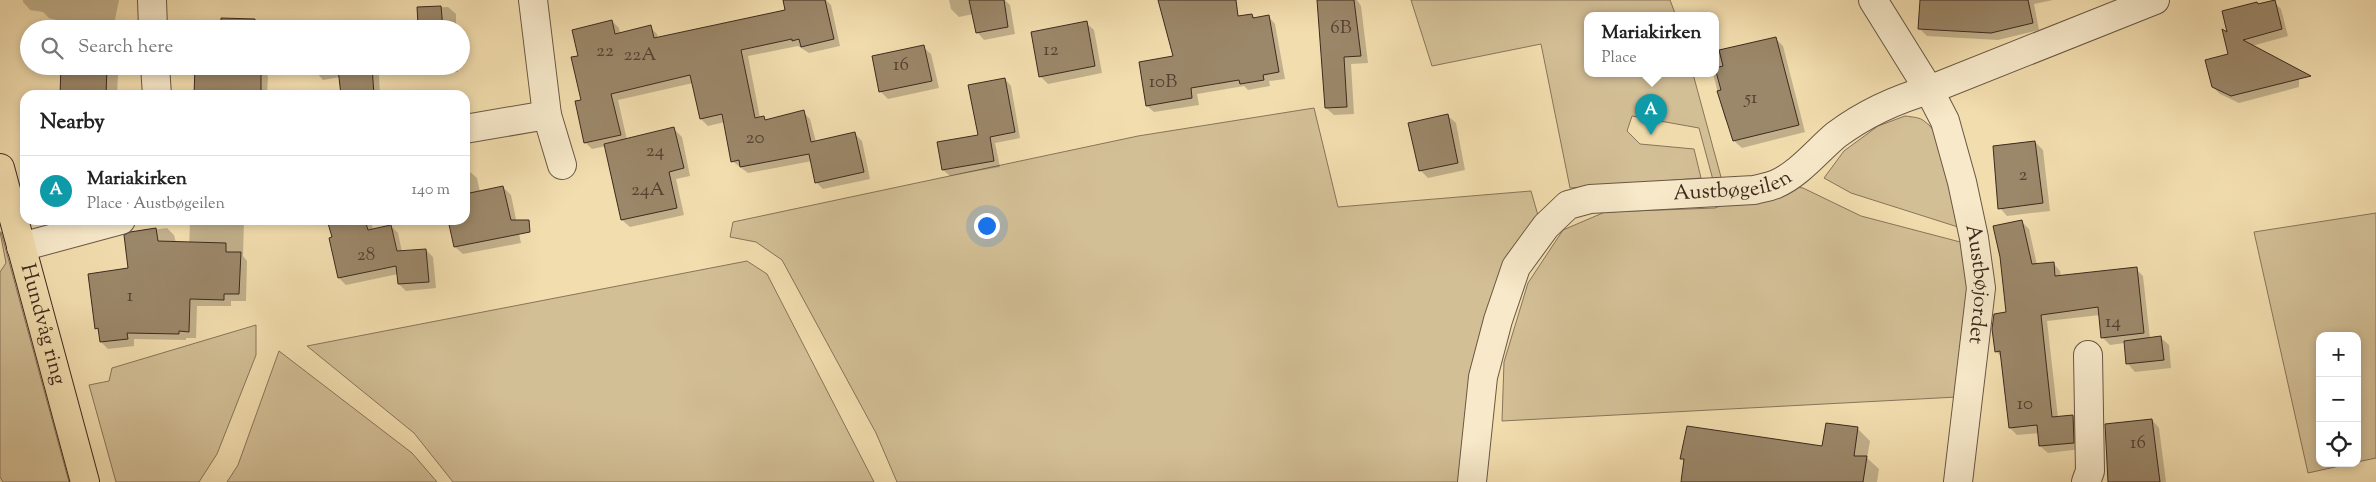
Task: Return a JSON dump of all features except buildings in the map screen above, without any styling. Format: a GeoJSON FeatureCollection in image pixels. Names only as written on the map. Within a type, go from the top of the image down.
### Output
{"type":"FeatureCollection","features":[{"type":"Feature","properties":{"kind":"main road","name":"Hundvåg ring"},"geometry":{"type":"LineString","coordinates":[[0,168],[85,482]]}},
{"type":"Feature","properties":{"kind":"street"},"geometry":{"type":"LineString","coordinates":[[152,0],[153,20]]}},
{"type":"Feature","properties":{"kind":"street"},"geometry":{"type":"LineString","coordinates":[[532,0],[547,116],[562,165]]}},
{"type":"Feature","properties":{"kind":"street","name":"Austbøjordet"},"geometry":{"type":"LineString","coordinates":[[1873,0],[1929,90],[1945,121],[1962,182],[1974,238],[1981,288],[1958,482]]}},
{"type":"Feature","properties":{"kind":"street","name":"Austbøgeilen"},"geometry":{"type":"LineString","coordinates":[[1472,482],[1483,377],[1498,320],[1516,267],[1546,226],[1568,205],[1590,200],[1754,190],[1776,184],[1788,177],[1845,130],[1874,112],[1910,95],[1929,90],[2154,0]]}},
{"type":"Feature","properties":{"kind":"street"},"geometry":{"type":"LineString","coordinates":[[156,75],[157,90]]}},
{"type":"Feature","properties":{"kind":"street"},"geometry":{"type":"LineString","coordinates":[[470,129],[547,116]]}},
{"type":"Feature","properties":{"kind":"street"},"geometry":{"type":"LineString","coordinates":[[21,247],[102,225]]}},
{"type":"Feature","properties":{"kind":"street"},"geometry":{"type":"LineString","coordinates":[[2086,482],[2090,471],[2088,355]]}},
{"type":"Feature","properties":{"kind":"shaded area"},"geometry":{"type":"Polygon","coordinates":[[[1411,0],[1670,0],[1674,12],[1584,12],[1584,77],[1694,77],[1721,177],[1713,180],[1699,128],[1632,116],[1627,131],[1640,144],[1694,149],[1701,178],[1570,188],[1541,44],[1432,66],[1411,0]]]}},
{"type":"Feature","properties":{"kind":"shaded area"},"geometry":{"type":"Polygon","coordinates":[[[1314,108],[1338,207],[1531,191],[1539,219],[1461,482],[897,482],[876,433],[782,260],[756,242],[730,237],[733,222],[1138,136],[1314,108]]]}},
{"type":"Feature","properties":{"kind":"shaded area"},"geometry":{"type":"Polygon","coordinates":[[[1905,116],[1922,120],[1933,130],[1940,141],[1950,170],[1958,227],[1851,193],[1824,178],[1844,151],[1878,126],[1905,116]]]}},
{"type":"Feature","properties":{"kind":"shaded area"},"geometry":{"type":"Polygon","coordinates":[[[1776,184],[1803,188],[1861,216],[1964,243],[1972,288],[1957,397],[1502,421],[1504,362],[1528,283],[1563,230],[1605,212],[1715,208],[1776,184]]]}},
{"type":"Feature","properties":{"kind":"shaded area"},"geometry":{"type":"Polygon","coordinates":[[[2376,213],[2376,458],[2361,461],[2361,332],[2316,332],[2316,467],[2335,467],[2308,473],[2254,232],[2376,213]]]}},
{"type":"Feature","properties":{"kind":"shaded area"},"geometry":{"type":"Polygon","coordinates":[[[0,232],[69,482],[3,482],[0,477],[0,272],[6,263],[0,232]]]}},
{"type":"Feature","properties":{"kind":"shaded area"},"geometry":{"type":"Polygon","coordinates":[[[747,261],[767,274],[874,482],[453,482],[414,433],[307,346],[747,261]]]}},
{"type":"Feature","properties":{"kind":"shaded area"},"geometry":{"type":"Polygon","coordinates":[[[256,325],[256,355],[217,454],[199,482],[116,482],[89,385],[109,381],[112,368],[256,325]]]}},
{"type":"Feature","properties":{"kind":"shaded area"},"geometry":{"type":"Polygon","coordinates":[[[279,351],[412,453],[437,482],[227,482],[238,465],[279,351]]]}},
{"type":"Feature","properties":{"kind":"place","name":"Mariakirken"},"geometry":{"type":"Point","coordinates":[1651,135]}}]}
